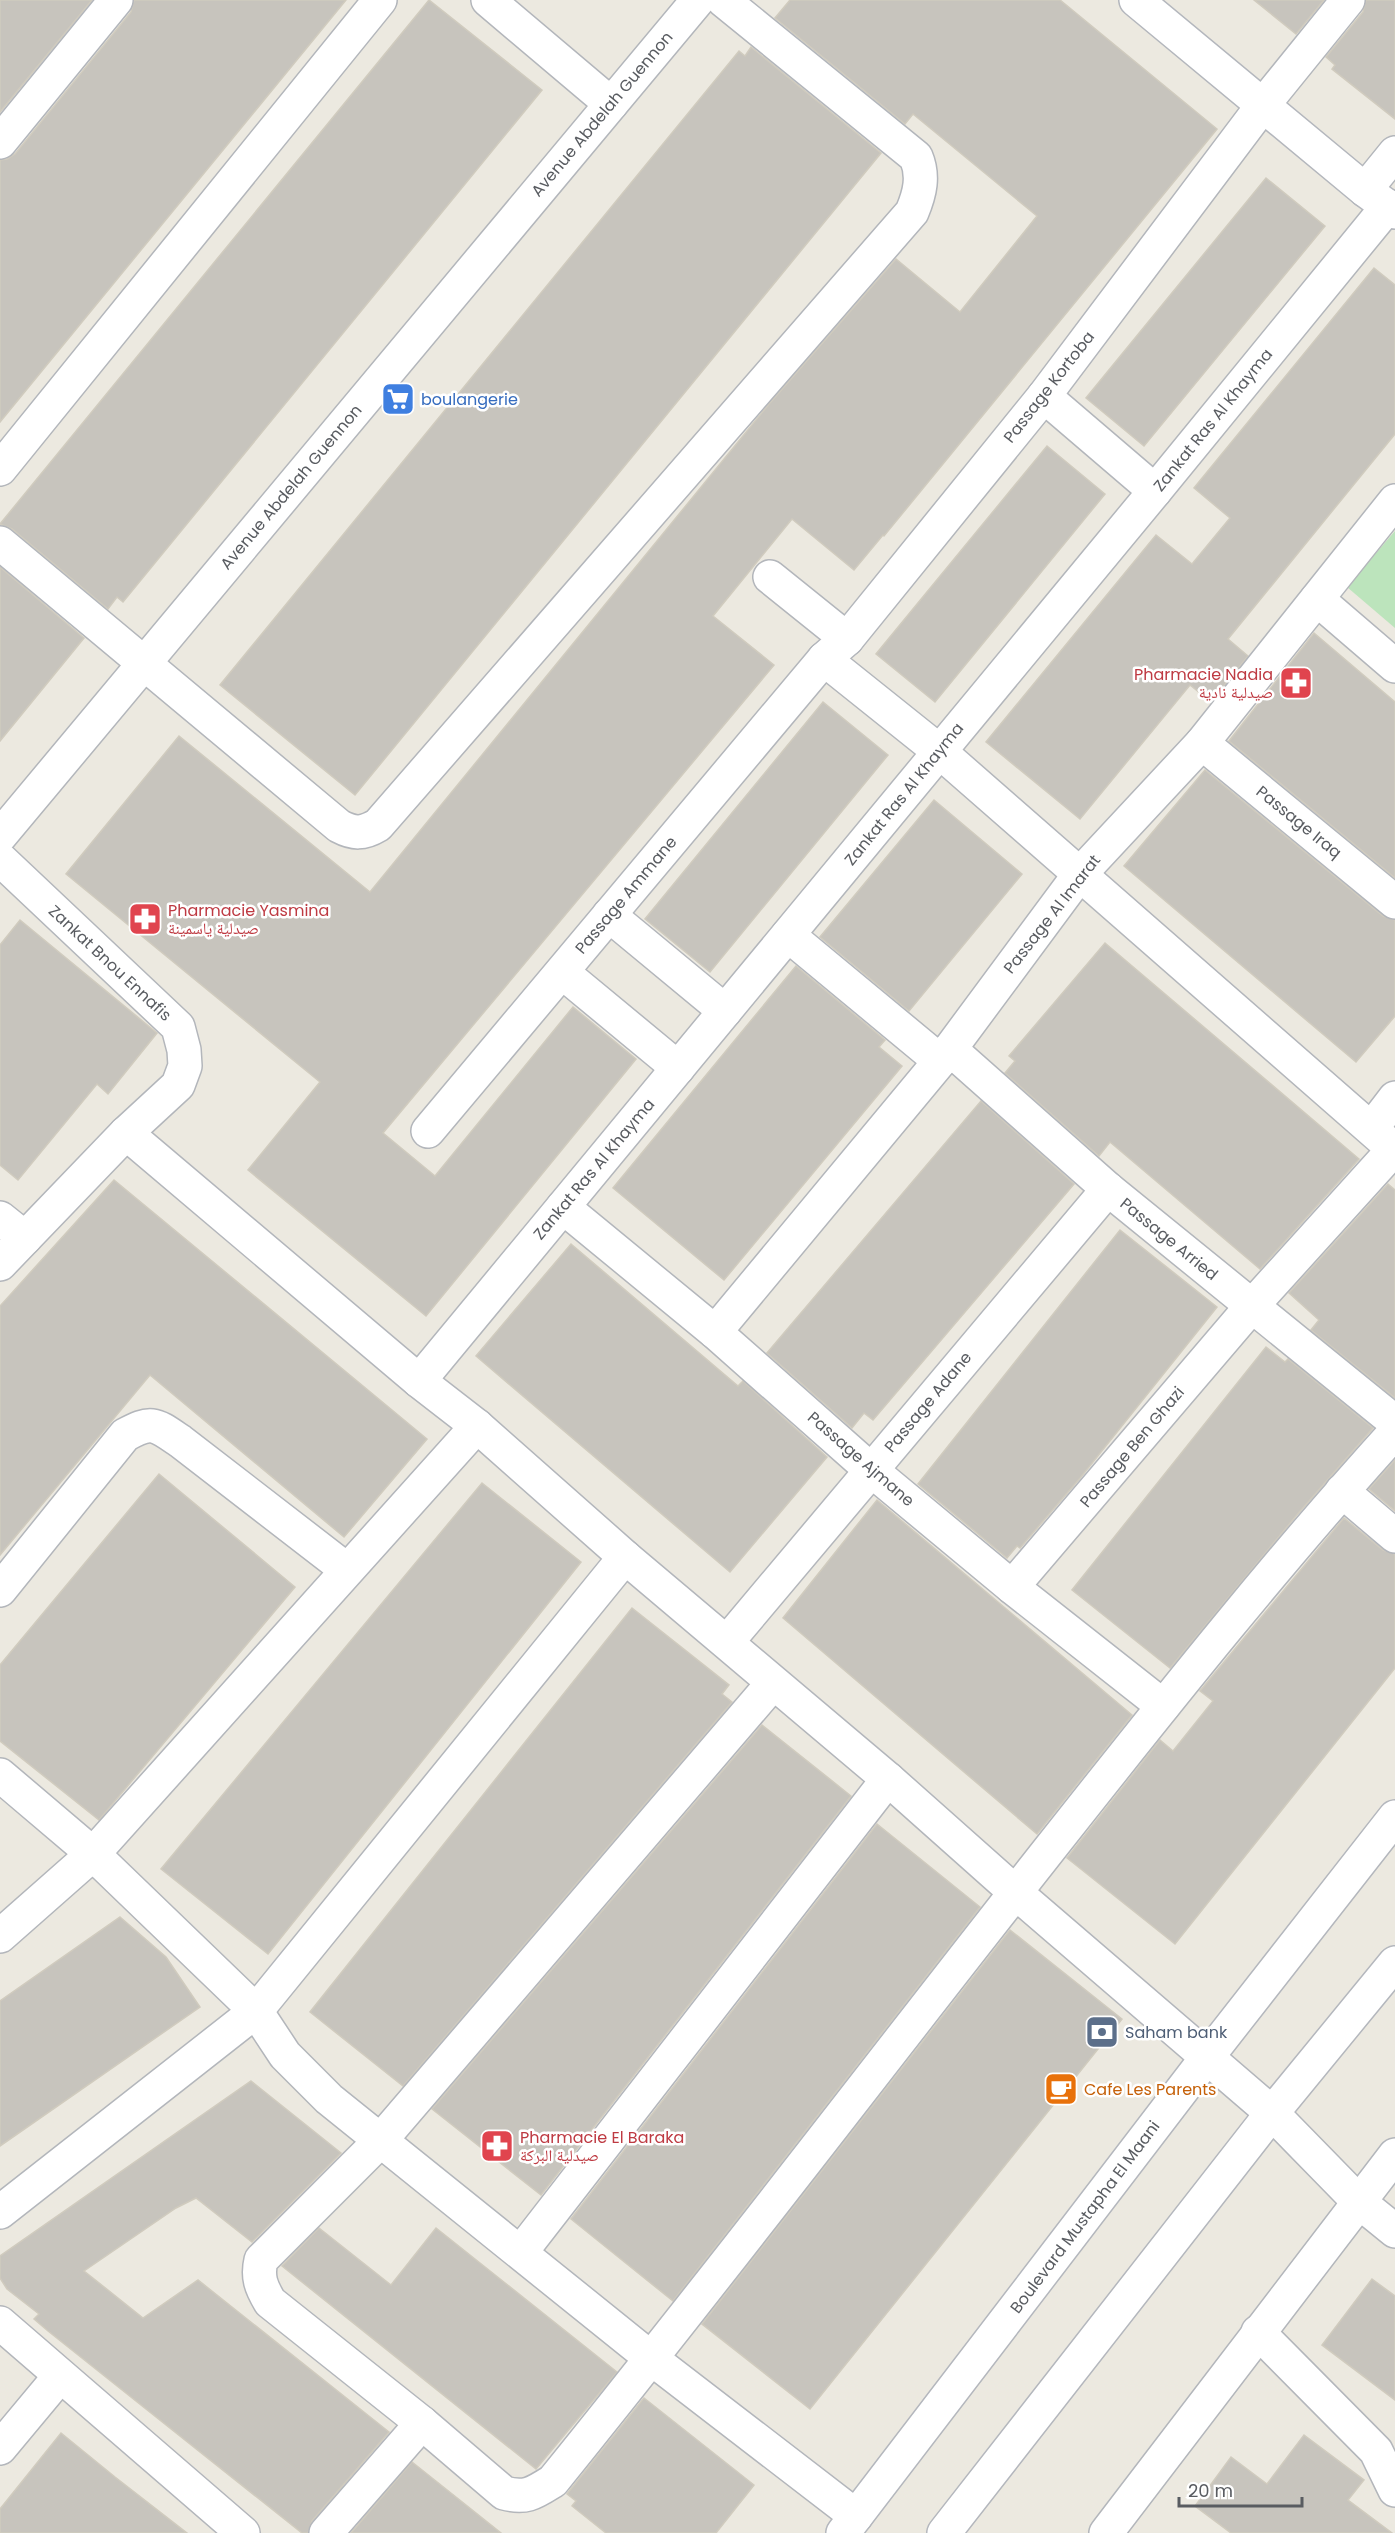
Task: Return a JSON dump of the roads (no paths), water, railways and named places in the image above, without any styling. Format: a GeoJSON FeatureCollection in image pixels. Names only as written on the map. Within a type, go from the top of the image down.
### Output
{"type":"FeatureCollection","features":[{"type":"Feature","properties":{"kind":"street"},"geometry":{"type":"LineString","coordinates":[[0,142],[116,0]]}},
{"type":"Feature","properties":{"kind":"street"},"geometry":{"type":"LineString","coordinates":[[0,469],[380,0]]}},
{"type":"Feature","properties":{"kind":"street"},"geometry":{"type":"LineString","coordinates":[[488,0],[611,104]]}},
{"type":"Feature","properties":{"kind":"street","name":"Avenue Abdelah Guennon"},"geometry":{"type":"LineString","coordinates":[[0,836],[698,0]]}},
{"type":"Feature","properties":{"kind":"street"},"geometry":{"type":"LineString","coordinates":[[0,543],[339,825],[351,832],[365,833],[378,825],[912,212],[919,195],[921,182],[921,169],[916,157],[723,0]]}},
{"type":"Feature","properties":{"kind":"street"},"geometry":{"type":"LineString","coordinates":[[1136,0],[1383,203]]}},
{"type":"Feature","properties":{"kind":"street","name":"Passage Kortoba"},"geometry":{"type":"LineString","coordinates":[[835,649],[1044,396],[1263,105],[1348,0]]}},
{"type":"Feature","properties":{"kind":"street","name":"Zankat Ras Al Khayma"},"geometry":{"type":"LineString","coordinates":[[419,1382],[1155,491],[1383,203],[1395,153]]}},
{"type":"Feature","properties":{"kind":"street"},"geometry":{"type":"LineString","coordinates":[[1044,396],[1155,491]]}},
{"type":"Feature","properties":{"kind":"street","name":"Passage Al Imarat"},"geometry":{"type":"LineString","coordinates":[[715,1332],[945,1055],[1079,875],[1202,743],[1395,501]]}},
{"type":"Feature","properties":{"kind":"street"},"geometry":{"type":"LineString","coordinates":[[770,577],[835,649],[939,751],[1387,1142]]}},
{"type":"Feature","properties":{"kind":"street"},"geometry":{"type":"LineString","coordinates":[[1317,599],[1395,666]]}},
{"type":"Feature","properties":{"kind":"street","name":"Passage Ammane"},"geometry":{"type":"LineString","coordinates":[[428,1131],[835,649]]}},
{"type":"Feature","properties":{"kind":"street","name":"Passage Iraq"},"geometry":{"type":"LineString","coordinates":[[1202,743],[1395,902]]}},
{"type":"Feature","properties":{"kind":"street","name":"Zankat Bnou Ennafis"},"geometry":{"type":"LineString","coordinates":[[0,859],[178,1027],[184,1050],[185,1066],[178,1085],[126,1133],[0,1264]]}},
{"type":"Feature","properties":{"kind":"street"},"geometry":{"type":"LineString","coordinates":[[609,915],[725,1011]]}},
{"type":"Feature","properties":{"kind":"street","name":"Passage Arried"},"geometry":{"type":"LineString","coordinates":[[788,935],[945,1055],[1251,1307],[1395,1422]]}},
{"type":"Feature","properties":{"kind":"street"},"geometry":{"type":"LineString","coordinates":[[562,972],[678,1068]]}},
{"type":"Feature","properties":{"kind":"street","name":"Passage Ben Ghazi"},"geometry":{"type":"LineString","coordinates":[[1012,1587],[1251,1307],[1387,1142],[1395,1098]]}},
{"type":"Feature","properties":{"kind":"street"},"geometry":{"type":"LineString","coordinates":[[126,1133],[419,1382],[477,1426],[625,1557],[888,1779],[1015,1892],[1272,2113],[1358,2201],[1395,2231]]}},
{"type":"Feature","properties":{"kind":"street","name":"Passage Adane"},"geometry":{"type":"LineString","coordinates":[[727,1642],[1108,1189]]}},
{"type":"Feature","properties":{"kind":"street","name":"Passage Ajmane"},"geometry":{"type":"LineString","coordinates":[[563,1207],[715,1332],[871,1470],[1012,1587],[1162,1706]]}},
{"type":"Feature","properties":{"kind":"street"},"geometry":{"type":"LineString","coordinates":[[0,1218],[25,1238]]}},
{"type":"Feature","properties":{"kind":"street"},"geometry":{"type":"LineString","coordinates":[[0,1590],[125,1435],[143,1425],[153,1425],[180,1441],[347,1570]]}},
{"type":"Feature","properties":{"kind":"street"},"geometry":{"type":"LineString","coordinates":[[0,1936],[93,1854],[477,1426]]}},
{"type":"Feature","properties":{"kind":"street"},"geometry":{"type":"LineString","coordinates":[[773,1683],[380,2141],[261,2260],[258,2272],[261,2287],[270,2302],[422,2423],[504,2493],[519,2497],[534,2493],[553,2481],[652,2359],[1162,1706],[1342,1491],[1395,1432]]}},
{"type":"Feature","properties":{"kind":"street"},"geometry":{"type":"LineString","coordinates":[[1342,1491],[1395,1536]]}},
{"type":"Feature","properties":{"kind":"street"},"geometry":{"type":"LineString","coordinates":[[0,2212],[256,2011],[625,1557]]}},
{"type":"Feature","properties":{"kind":"street"},"geometry":{"type":"LineString","coordinates":[[0,1775],[93,1854],[256,2011],[285,2055],[329,2099],[652,2359],[849,2525]]}},
{"type":"Feature","properties":{"kind":"street"},"geometry":{"type":"LineString","coordinates":[[521,2252],[888,1779]]}},
{"type":"Feature","properties":{"kind":"street","name":"Boulevard Mustapha El Maani"},"geometry":{"type":"LineString","coordinates":[[849,2525],[1208,2056],[1395,1817]]}},
{"type":"Feature","properties":{"kind":"street"},"geometry":{"type":"LineString","coordinates":[[944,2533],[1272,2113],[1395,1963]]}},
{"type":"Feature","properties":{"kind":"street"},"geometry":{"type":"LineString","coordinates":[[1106,2533],[1395,2155]]}},
{"type":"Feature","properties":{"kind":"street"},"geometry":{"type":"LineString","coordinates":[[0,2323],[228,2528]]}},
{"type":"Feature","properties":{"kind":"street"},"geometry":{"type":"LineString","coordinates":[[1258,2332],[1376,2451],[1395,2490]]}},
{"type":"Feature","properties":{"kind":"street"},"geometry":{"type":"LineString","coordinates":[[0,2448],[60,2376]]}},
{"type":"Feature","properties":{"kind":"street"},"geometry":{"type":"LineString","coordinates":[[326,2533],[422,2423]]}},
{"type":"Feature","properties":{"kind":"place","name":"boulangerie"},"geometry":{"type":"Point","coordinates":[398,399]}},
{"type":"Feature","properties":{"kind":"place","name":"Pharmacie Nadia صيدلية نادية"},"geometry":{"type":"Point","coordinates":[1296,683]}},
{"type":"Feature","properties":{"kind":"place","name":"Pharmacie Yasmina صيدلية ياسمينة"},"geometry":{"type":"Point","coordinates":[145,919]}},
{"type":"Feature","properties":{"kind":"place","name":"Saham bank"},"geometry":{"type":"Point","coordinates":[1102,2032]}},
{"type":"Feature","properties":{"kind":"place","name":"Cafe Les Parents"},"geometry":{"type":"Point","coordinates":[1061,2089]}},
{"type":"Feature","properties":{"kind":"place","name":"Pharmacie El Baraka صيدلية البركة"},"geometry":{"type":"Point","coordinates":[497,2146]}}]}
